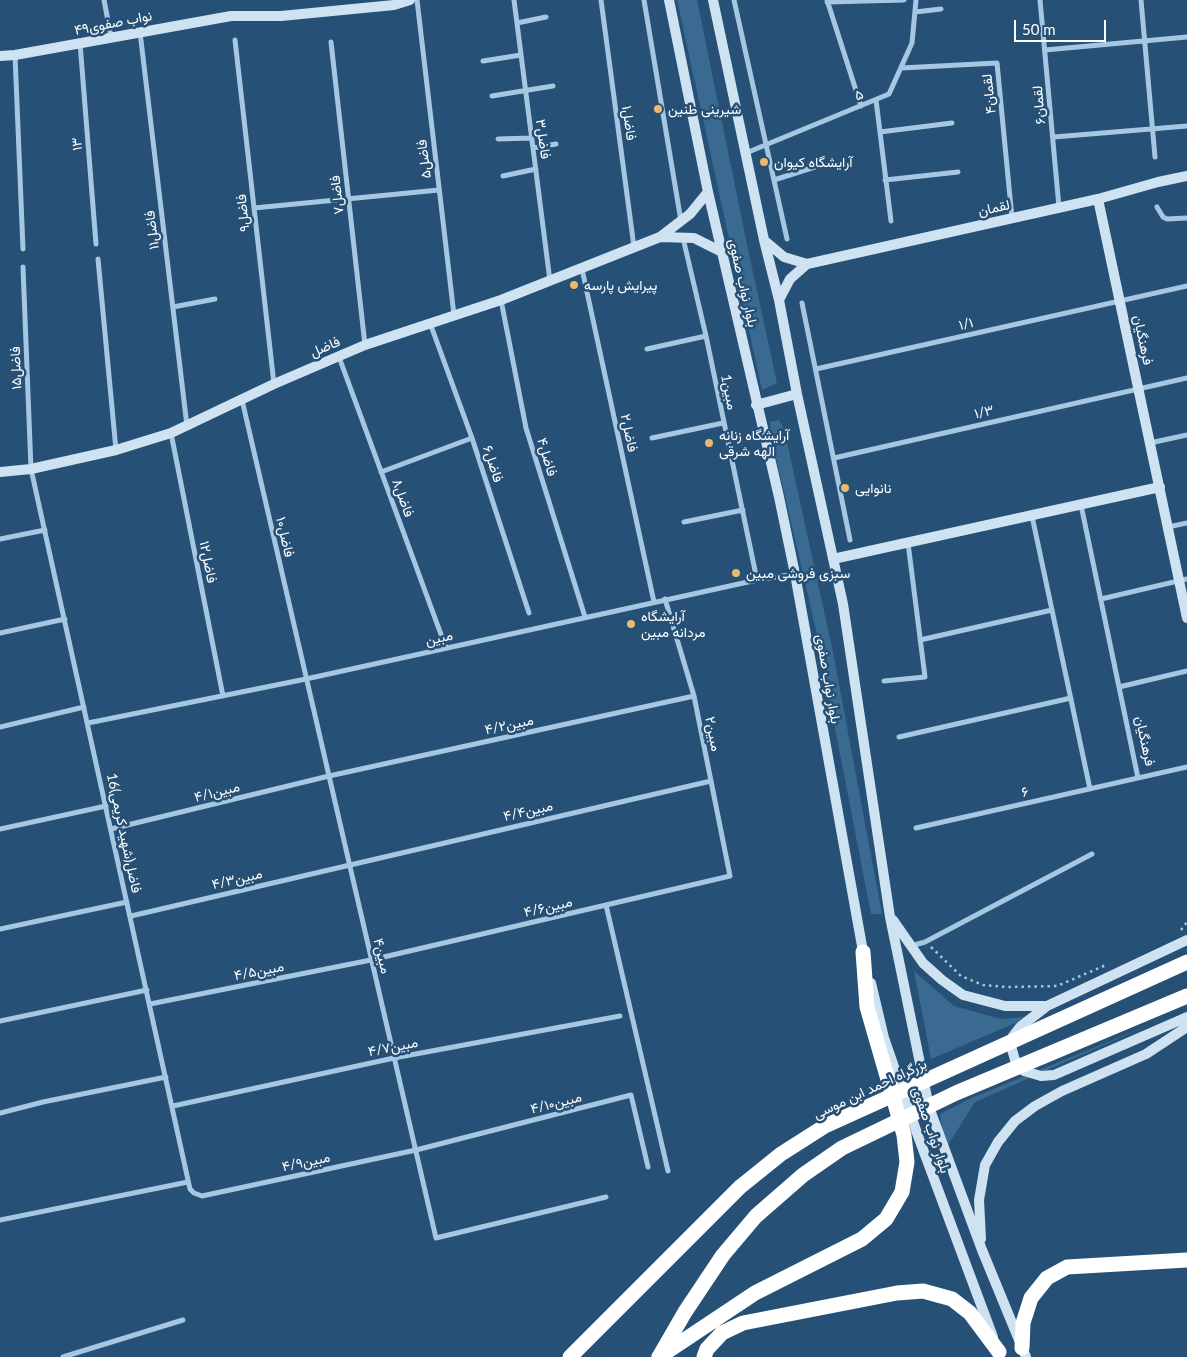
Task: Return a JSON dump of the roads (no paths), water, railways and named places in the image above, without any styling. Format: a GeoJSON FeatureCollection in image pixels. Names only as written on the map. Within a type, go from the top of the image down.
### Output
{"type":"FeatureCollection","features":[{"type":"Feature","properties":{"kind":"highway"},"geometry":{"type":"LineString","coordinates":[[659,1357],[755,1293],[862,1239],[886,1219],[902,1192],[907,1162],[904,1135],[867,1007],[863,952]]}},
{"type":"Feature","properties":{"kind":"highway","name":"بزرگراه احمد ابن موسی"},"geometry":{"type":"LineString","coordinates":[[570,1357],[740,1187],[781,1154],[818,1130],[1187,962]]}},
{"type":"Feature","properties":{"kind":"highway"},"geometry":{"type":"LineString","coordinates":[[659,1357],[685,1312],[723,1256],[756,1216],[803,1175],[842,1148],[956,1094],[1187,996]]}},
{"type":"Feature","properties":{"kind":"highway"},"geometry":{"type":"LineString","coordinates":[[1024,1352],[1023,1323],[1031,1298],[1047,1278],[1067,1267],[1187,1260]]}},
{"type":"Feature","properties":{"kind":"highway"},"geometry":{"type":"LineString","coordinates":[[704,1357],[706,1349],[722,1332],[742,1324],[897,1293],[923,1291],[952,1299],[970,1313],[1000,1355]]}},
{"type":"Feature","properties":{"kind":"main road","name":"۴۹نواب صفوی"},"geometry":{"type":"LineString","coordinates":[[0,56],[15,55],[231,16],[281,16],[394,5],[410,0]]}},
{"type":"Feature","properties":{"kind":"main road","name":"بلوار نواب صفوی"},"geometry":{"type":"LineString","coordinates":[[669,0],[708,192],[756,405],[779,496],[795,574],[863,952],[884,1038],[918,1136],[1000,1355]]}},
{"type":"Feature","properties":{"kind":"main road","name":"بلوار نواب صفوی"},"geometry":{"type":"LineString","coordinates":[[713,0],[843,604],[890,917],[929,1107],[982,1250],[1024,1352]]}},
{"type":"Feature","properties":{"kind":"main road","name":"لقمان"},"geometry":{"type":"LineString","coordinates":[[806,264],[1098,199],[1187,176]]}},
{"type":"Feature","properties":{"kind":"main road","name":"فاضل"},"geometry":{"type":"LineString","coordinates":[[0,472],[31,469],[116,450],[171,433],[274,384],[365,345],[501,300],[634,249],[660,237],[681,221],[690,214],[708,192]]}},
{"type":"Feature","properties":{"kind":"main road","name":"فرهنگیان"},"geometry":{"type":"LineString","coordinates":[[1098,199],[1168,527],[1183,580],[1187,618]]}},
{"type":"Feature","properties":{"kind":"main road","name":"فاضل"},"geometry":{"type":"LineString","coordinates":[[660,237],[694,238],[722,252]]}},
{"type":"Feature","properties":{"kind":"main road"},"geometry":{"type":"LineString","coordinates":[[764,240],[784,257],[806,264],[790,279],[779,300]]}},
{"type":"Feature","properties":{"kind":"main road"},"geometry":{"type":"LineString","coordinates":[[756,405],[798,394]]}},
{"type":"Feature","properties":{"kind":"main road"},"geometry":{"type":"LineString","coordinates":[[833,559],[1160,488]]}},
{"type":"Feature","properties":{"kind":"main road"},"geometry":{"type":"LineString","coordinates":[[890,917],[923,963],[963,995],[1005,1006],[1046,1006]]}},
{"type":"Feature","properties":{"kind":"main road"},"geometry":{"type":"LineString","coordinates":[[1187,940],[1046,1006],[1020,1027],[1014,1036],[1011,1046],[1015,1060],[1024,1071],[1041,1076],[1054,1075],[1187,1017]]}},
{"type":"Feature","properties":{"kind":"main road"},"geometry":{"type":"LineString","coordinates":[[982,1250],[979,1200],[985,1165],[998,1142],[1015,1120],[1062,1091],[1146,1054],[1187,1027]]}},
{"type":"Feature","properties":{"kind":"street"},"geometry":{"type":"LineString","coordinates":[[104,0],[110,37]]}},
{"type":"Feature","properties":{"kind":"street","name":"۵فاضل"},"geometry":{"type":"LineString","coordinates":[[417,0],[454,316]]}},
{"type":"Feature","properties":{"kind":"street","name":"۳فاضل"},"geometry":{"type":"LineString","coordinates":[[514,0],[550,281]]}},
{"type":"Feature","properties":{"kind":"street","name":"۱فاضل"},"geometry":{"type":"LineString","coordinates":[[601,0],[634,249]]}},
{"type":"Feature","properties":{"kind":"street"},"geometry":{"type":"LineString","coordinates":[[644,0],[681,221]]}},
{"type":"Feature","properties":{"kind":"street"},"geometry":{"type":"LineString","coordinates":[[734,0],[787,239]]}},
{"type":"Feature","properties":{"kind":"street"},"geometry":{"type":"LineString","coordinates":[[861,106],[827,1],[904,0]]}},
{"type":"Feature","properties":{"kind":"street","name":"۵"},"geometry":{"type":"LineString","coordinates":[[746,153],[889,94],[912,43],[916,0]]}},
{"type":"Feature","properties":{"kind":"street","name":"۶لقمان"},"geometry":{"type":"LineString","coordinates":[[1040,0],[1059,208]]}},
{"type":"Feature","properties":{"kind":"street"},"geometry":{"type":"LineString","coordinates":[[1141,0],[1155,156]]}},
{"type":"Feature","properties":{"kind":"street"},"geometry":{"type":"LineString","coordinates":[[915,12],[941,9]]}},
{"type":"Feature","properties":{"kind":"street"},"geometry":{"type":"LineString","coordinates":[[517,23],[546,17]]}},
{"type":"Feature","properties":{"kind":"street","name":"۱۱فاضل"},"geometry":{"type":"LineString","coordinates":[[140,32],[187,426]]}},
{"type":"Feature","properties":{"kind":"street"},"geometry":{"type":"LineString","coordinates":[[1045,50],[1187,38]]}},
{"type":"Feature","properties":{"kind":"street","name":"۹فاضل"},"geometry":{"type":"LineString","coordinates":[[235,40],[274,384]]}},
{"type":"Feature","properties":{"kind":"street","name":"۷فاضل"},"geometry":{"type":"LineString","coordinates":[[331,42],[365,345]]}},
{"type":"Feature","properties":{"kind":"street","name":"۱۳"},"geometry":{"type":"LineString","coordinates":[[80,43],[96,244]]}},
{"type":"Feature","properties":{"kind":"street"},"geometry":{"type":"LineString","coordinates":[[15,55],[23,249]]}},
{"type":"Feature","properties":{"kind":"street"},"geometry":{"type":"LineString","coordinates":[[483,61],[521,55]]}},
{"type":"Feature","properties":{"kind":"street","name":"لقمان۴"},"geometry":{"type":"LineString","coordinates":[[900,68],[997,63],[1012,218]]}},
{"type":"Feature","properties":{"kind":"street"},"geometry":{"type":"LineString","coordinates":[[492,96],[553,86]]}},
{"type":"Feature","properties":{"kind":"street"},"geometry":{"type":"LineString","coordinates":[[876,100],[885,180],[892,221]]}},
{"type":"Feature","properties":{"kind":"street"},"geometry":{"type":"LineString","coordinates":[[880,132],[952,123]]}},
{"type":"Feature","properties":{"kind":"street"},"geometry":{"type":"LineString","coordinates":[[1054,137],[1187,126]]}},
{"type":"Feature","properties":{"kind":"street"},"geometry":{"type":"LineString","coordinates":[[498,139],[532,138]]}},
{"type":"Feature","properties":{"kind":"street"},"geometry":{"type":"LineString","coordinates":[[533,148],[556,144]]}},
{"type":"Feature","properties":{"kind":"street"},"geometry":{"type":"LineString","coordinates":[[774,180],[821,164]]}},
{"type":"Feature","properties":{"kind":"street"},"geometry":{"type":"LineString","coordinates":[[503,176],[536,169]]}},
{"type":"Feature","properties":{"kind":"street"},"geometry":{"type":"LineString","coordinates":[[885,180],[958,172]]}},
{"type":"Feature","properties":{"kind":"street"},"geometry":{"type":"LineString","coordinates":[[254,208],[439,190]]}},
{"type":"Feature","properties":{"kind":"street"},"geometry":{"type":"LineString","coordinates":[[1157,207],[1163,217],[1167,219],[1187,218]]}},
{"type":"Feature","properties":{"kind":"street","name":"1مبین"},"geometry":{"type":"LineString","coordinates":[[683,238],[706,336],[757,580]]}},
{"type":"Feature","properties":{"kind":"street"},"geometry":{"type":"LineString","coordinates":[[98,259],[116,450]]}},
{"type":"Feature","properties":{"kind":"street","name":"۱۵فاضل"},"geometry":{"type":"LineString","coordinates":[[23,267],[31,469]]}},
{"type":"Feature","properties":{"kind":"street","name":"۲فاضل"},"geometry":{"type":"LineString","coordinates":[[582,269],[654,602]]}},
{"type":"Feature","properties":{"kind":"street","name":"۱/۱"},"geometry":{"type":"LineString","coordinates":[[816,369],[1187,286]]}},
{"type":"Feature","properties":{"kind":"street"},"geometry":{"type":"LineString","coordinates":[[172,307],[215,299]]}},
{"type":"Feature","properties":{"kind":"street","name":"۴فاضل"},"geometry":{"type":"LineString","coordinates":[[501,300],[526,428],[586,617]]}},
{"type":"Feature","properties":{"kind":"street"},"geometry":{"type":"LineString","coordinates":[[802,302],[850,540]]}},
{"type":"Feature","properties":{"kind":"street","name":"۶فاضل"},"geometry":{"type":"LineString","coordinates":[[430,324],[472,438],[529,613]]}},
{"type":"Feature","properties":{"kind":"street"},"geometry":{"type":"LineString","coordinates":[[647,349],[706,336]]}},
{"type":"Feature","properties":{"kind":"street","name":"۸فاضل"},"geometry":{"type":"LineString","coordinates":[[339,356],[446,648]]}},
{"type":"Feature","properties":{"kind":"street","name":"۱/۳"},"geometry":{"type":"LineString","coordinates":[[834,458],[1187,378]]}},
{"type":"Feature","properties":{"kind":"street","name":"۱۰فاضل"},"geometry":{"type":"LineString","coordinates":[[242,400],[306,679]]}},
{"type":"Feature","properties":{"kind":"street"},"geometry":{"type":"LineString","coordinates":[[652,438],[723,423]]}},
{"type":"Feature","properties":{"kind":"street","name":"۱۲فاضل"},"geometry":{"type":"LineString","coordinates":[[171,433],[223,696]]}},
{"type":"Feature","properties":{"kind":"street"},"geometry":{"type":"LineString","coordinates":[[1150,443],[1187,435]]}},
{"type":"Feature","properties":{"kind":"street"},"geometry":{"type":"LineString","coordinates":[[381,472],[472,438]]}},
{"type":"Feature","properties":{"kind":"street","name":"16فاضل(شهید کریمی)"},"geometry":{"type":"LineString","coordinates":[[31,469],[173,1106],[188,1182]]}},
{"type":"Feature","properties":{"kind":"street","name":"فرهنگیان"},"geometry":{"type":"LineString","coordinates":[[1081,505],[1138,778]]}},
{"type":"Feature","properties":{"kind":"street"},"geometry":{"type":"LineString","coordinates":[[684,522],[743,510]]}},
{"type":"Feature","properties":{"kind":"street"},"geometry":{"type":"LineString","coordinates":[[1032,516],[1090,789]]}},
{"type":"Feature","properties":{"kind":"street"},"geometry":{"type":"LineString","coordinates":[[1168,527],[1187,522]]}},
{"type":"Feature","properties":{"kind":"street"},"geometry":{"type":"LineString","coordinates":[[0,539],[45,530]]}},
{"type":"Feature","properties":{"kind":"street"},"geometry":{"type":"LineString","coordinates":[[884,681],[925,677],[908,543]]}},
{"type":"Feature","properties":{"kind":"street","name":"مبین"},"geometry":{"type":"LineString","coordinates":[[88,722],[306,679],[665,599],[795,574]]}},
{"type":"Feature","properties":{"kind":"street"},"geometry":{"type":"LineString","coordinates":[[1101,599],[1183,580]]}},
{"type":"Feature","properties":{"kind":"street","name":"۲مبین"},"geometry":{"type":"LineString","coordinates":[[665,599],[694,696],[730,876]]}},
{"type":"Feature","properties":{"kind":"street"},"geometry":{"type":"LineString","coordinates":[[920,640],[1052,610]]}},
{"type":"Feature","properties":{"kind":"street"},"geometry":{"type":"LineString","coordinates":[[0,633],[65,619]]}},
{"type":"Feature","properties":{"kind":"street"},"geometry":{"type":"LineString","coordinates":[[1119,687],[1187,671]]}},
{"type":"Feature","properties":{"kind":"street","name":"۴مبین"},"geometry":{"type":"LineString","coordinates":[[306,679],[436,1238],[606,1197]]}},
{"type":"Feature","properties":{"kind":"street","name":"۴/۲مبین"},"geometry":{"type":"LineString","coordinates":[[329,776],[694,696]]}},
{"type":"Feature","properties":{"kind":"street"},"geometry":{"type":"LineString","coordinates":[[899,737],[1071,698]]}},
{"type":"Feature","properties":{"kind":"street"},"geometry":{"type":"LineString","coordinates":[[0,727],[84,707]]}},
{"type":"Feature","properties":{"kind":"street","name":"۶"},"geometry":{"type":"LineString","coordinates":[[916,828],[1187,767]]}},
{"type":"Feature","properties":{"kind":"street","name":"۴/۱مبین"},"geometry":{"type":"LineString","coordinates":[[112,829],[329,776]]}},
{"type":"Feature","properties":{"kind":"street","name":"۴/۴مبین"},"geometry":{"type":"LineString","coordinates":[[349,864],[711,781]]}},
{"type":"Feature","properties":{"kind":"street"},"geometry":{"type":"LineString","coordinates":[[0,829],[106,806]]}},
{"type":"Feature","properties":{"kind":"street"},"geometry":{"type":"LineString","coordinates":[[911,946],[925,942],[1092,854]]}},
{"type":"Feature","properties":{"kind":"street","name":"۴/۳مبین"},"geometry":{"type":"LineString","coordinates":[[130,916],[349,864]]}},
{"type":"Feature","properties":{"kind":"street","name":"۴/۶مبین"},"geometry":{"type":"LineString","coordinates":[[372,960],[730,876]]}},
{"type":"Feature","properties":{"kind":"street"},"geometry":{"type":"LineString","coordinates":[[0,929],[128,902]]}},
{"type":"Feature","properties":{"kind":"street"},"geometry":{"type":"LineString","coordinates":[[606,905],[668,1171]]}},
{"type":"Feature","properties":{"kind":"street","name":"۴/۵مبین"},"geometry":{"type":"LineString","coordinates":[[150,1004],[372,960]]}},
{"type":"Feature","properties":{"kind":"street"},"geometry":{"type":"LineString","coordinates":[[0,1021],[147,990]]}},
{"type":"Feature","properties":{"kind":"street","name":"۴/۷مبین"},"geometry":{"type":"LineString","coordinates":[[173,1106],[394,1058],[620,1016]]}},
{"type":"Feature","properties":{"kind":"street"},"geometry":{"type":"LineString","coordinates":[[0,1114],[43,1102],[166,1077]]}},
{"type":"Feature","properties":{"kind":"street","name":"۴/۱۰مبین"},"geometry":{"type":"LineString","coordinates":[[416,1150],[631,1095],[648,1167]]}},
{"type":"Feature","properties":{"kind":"street","name":"۴/۹مبین"},"geometry":{"type":"LineString","coordinates":[[188,1182],[190,1189],[194,1193],[202,1196],[416,1150]]}},
{"type":"Feature","properties":{"kind":"street"},"geometry":{"type":"LineString","coordinates":[[0,1220],[188,1182]]}},
{"type":"Feature","properties":{"kind":"street"},"geometry":{"type":"LineString","coordinates":[[63,1357],[183,1320]]}},
{"type":"Feature","properties":{"kind":"place","name":"شیرینی طنین"},"geometry":{"type":"Point","coordinates":[658,109]}},
{"type":"Feature","properties":{"kind":"place","name":"آرایشگاه کیوان"},"geometry":{"type":"Point","coordinates":[764,162]}},
{"type":"Feature","properties":{"kind":"place","name":"پیرایش پارسه"},"geometry":{"type":"Point","coordinates":[574,285]}},
{"type":"Feature","properties":{"kind":"place","name":"آرایشگاه زنانه الهه شرقی"},"geometry":{"type":"Point","coordinates":[709,443]}},
{"type":"Feature","properties":{"kind":"place","name":"نانوایی"},"geometry":{"type":"Point","coordinates":[845,488]}},
{"type":"Feature","properties":{"kind":"place","name":"سبزی فروشی مبین"},"geometry":{"type":"Point","coordinates":[736,573]}},
{"type":"Feature","properties":{"kind":"place","name":"آرایشگاه مردانه مبین"},"geometry":{"type":"Point","coordinates":[631,624]}}]}
